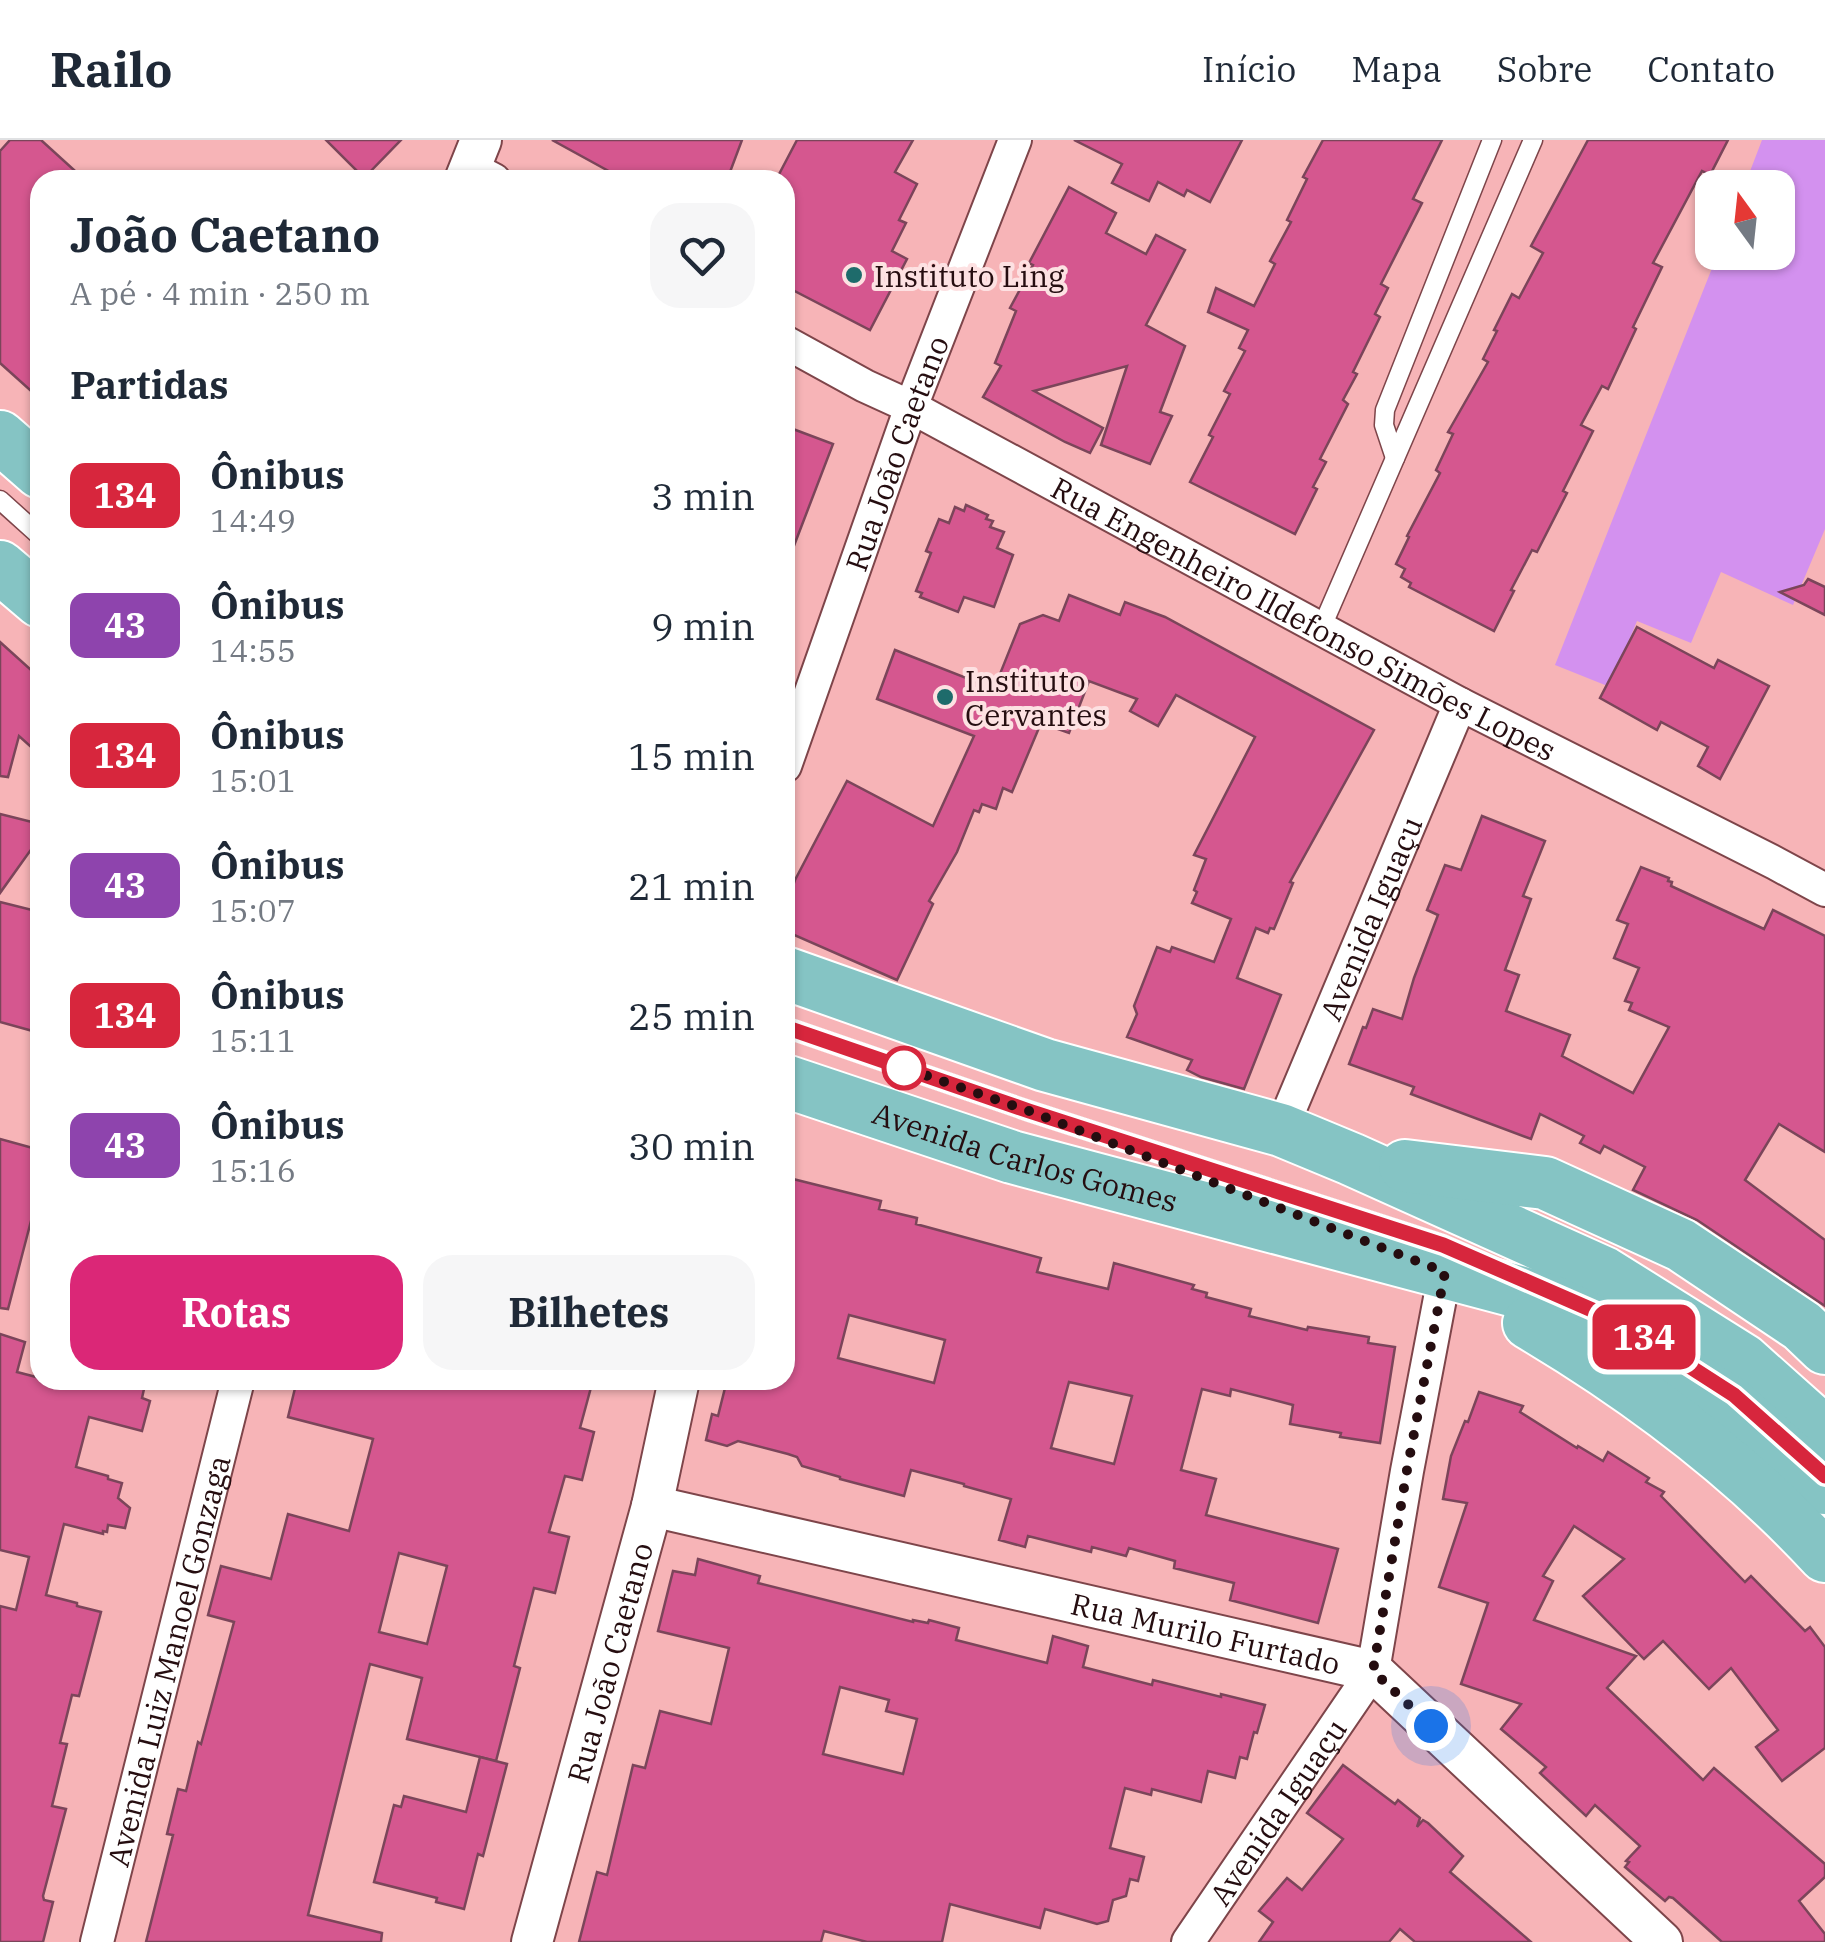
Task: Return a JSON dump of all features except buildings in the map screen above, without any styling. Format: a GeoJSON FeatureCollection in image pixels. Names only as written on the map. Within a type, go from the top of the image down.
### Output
{"type":"FeatureCollection","features":[{"type":"Feature","properties":{"kind":"main road"},"geometry":{"type":"LineString","coordinates":[[0,437],[30,463]]}},
{"type":"Feature","properties":{"kind":"main road"},"geometry":{"type":"LineString","coordinates":[[0,567],[30,593]]}},
{"type":"Feature","properties":{"kind":"main road"},"geometry":{"type":"LineString","coordinates":[[795,977],[1045,1065],[1281,1130],[1350,1159],[1604,1272],[1743,1360],[1825,1433]]}},
{"type":"Feature","properties":{"kind":"main road","name":"Avenida Carlos Gomes"},"geometry":{"type":"LineString","coordinates":[[795,1083],[1012,1158],[1473,1267],[1632,1339],[1731,1403],[1825,1488]]}},
{"type":"Feature","properties":{"kind":"main road"},"geometry":{"type":"LineString","coordinates":[[1350,1159],[1545,1183],[1681,1246],[1802,1326],[1825,1348]]}},
{"type":"Feature","properties":{"kind":"main road","name":"Avenida Carlos Gomes"},"geometry":{"type":"LineString","coordinates":[[1473,1267],[1584,1356],[1704,1442],[1794,1522],[1825,1556]]}},
{"type":"Feature","properties":{"kind":"street","name":"Rua João Caetano"},"geometry":{"type":"LineString","coordinates":[[795,738],[911,408],[1014,140]]}},
{"type":"Feature","properties":{"kind":"street","name":"Rua Engenheiro Ildefonso Simões Lopes"},"geometry":{"type":"LineString","coordinates":[[795,348],[1460,704],[1825,890]]}},
{"type":"Feature","properties":{"kind":"street","name":"Avenida Iguaçu"},"geometry":{"type":"LineString","coordinates":[[1281,1130],[1460,704]]}},
{"type":"Feature","properties":{"kind":"street","name":"Avenida Iguaçu"},"geometry":{"type":"LineString","coordinates":[[1188,1942],[1373,1671],[1407,1470],[1473,1267]]}},
{"type":"Feature","properties":{"kind":"street","name":"Avenida Luiz Manoel Gonzaga"},"geometry":{"type":"LineString","coordinates":[[97,1942],[235,1390]]}},
{"type":"Feature","properties":{"kind":"street","name":"Rua João Caetano"},"geometry":{"type":"LineString","coordinates":[[532,1942],[652,1506],[677,1390]]}},
{"type":"Feature","properties":{"kind":"street","name":"Rua Murilo Furtado"},"geometry":{"type":"LineString","coordinates":[[652,1506],[1373,1671],[1662,1942]]}},
{"type":"Feature","properties":{"kind":"lane"},"geometry":{"type":"LineString","coordinates":[[1395,458],[1384,425],[1386,410],[1492,140]]}},
{"type":"Feature","properties":{"kind":"lane"},"geometry":{"type":"LineString","coordinates":[[1321,629],[1534,140]]}},
{"type":"Feature","properties":{"kind":"lane"},"geometry":{"type":"LineString","coordinates":[[0,500],[30,527]]}},
{"type":"Feature","properties":{"kind":"lane"},"geometry":{"type":"LineString","coordinates":[[795,1030],[1473,1267],[1622,1323],[1734,1395],[1825,1476]]}},
{"type":"Feature","properties":{"kind":"lane"},"geometry":{"type":"LineString","coordinates":[[1029,1111],[1443,1245],[1473,1267]]}},
{"type":"Feature","properties":{"kind":"shaded area"},"geometry":{"type":"Polygon","coordinates":[[[1762,140],[1825,140],[1825,529],[1793,605],[1721,572],[1691,643],[1637,621],[1610,687],[1555,665],[1711,270],[1795,270],[1795,170],[1751,170],[1762,140]]]}},
{"type":"Feature","properties":{"kind":"bus line","name":"134"},"geometry":{"type":"LineString","coordinates":[[795,1030],[1443,1245],[1622,1323],[1734,1395],[1825,1476]]}},
{"type":"Feature","properties":{"kind":"place","name":"Instituto Ling"},"geometry":{"type":"Point","coordinates":[854,275]}},
{"type":"Feature","properties":{"kind":"place","name":"Instituto Cervantes"},"geometry":{"type":"Point","coordinates":[945,697]}},
{"type":"Feature","properties":{"kind":"route"},"geometry":{"type":"LineString","coordinates":[[904,1068],[890,1063],[1029,1111],[1445,1272],[1373,1671],[1431,1726]]}}]}
